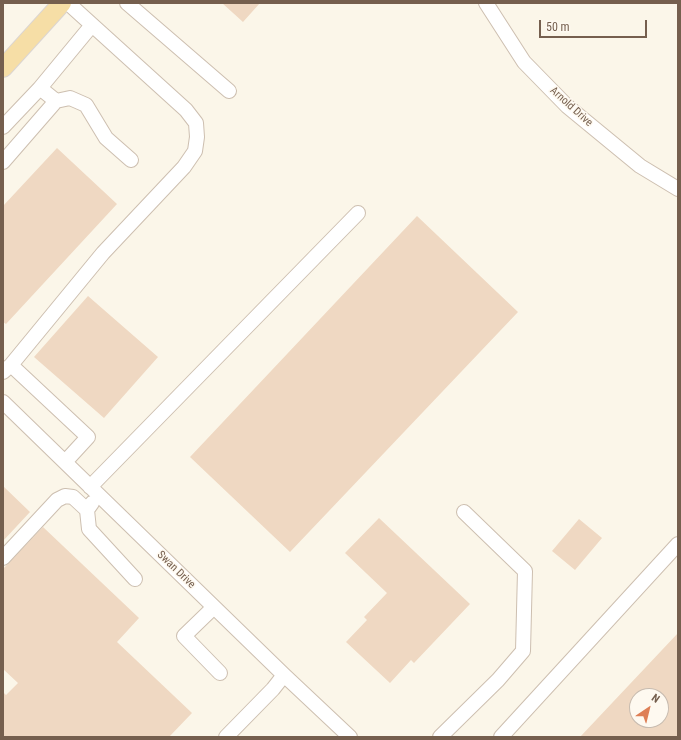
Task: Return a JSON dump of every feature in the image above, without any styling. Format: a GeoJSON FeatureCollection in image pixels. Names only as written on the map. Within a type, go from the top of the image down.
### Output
{"type":"FeatureCollection","features":[{"type":"Feature","properties":{"kind":"main road"},"geometry":{"type":"LineString","coordinates":[[3,68],[62,3]]}},
{"type":"Feature","properties":{"kind":"street"},"geometry":{"type":"LineString","coordinates":[[65,462],[88,437],[7,369],[103,253],[184,167],[195,150],[197,137],[196,123],[186,110],[68,3]]}},
{"type":"Feature","properties":{"kind":"street"},"geometry":{"type":"LineString","coordinates":[[127,3],[229,92]]}},
{"type":"Feature","properties":{"kind":"street","name":"Arnold Drive"},"geometry":{"type":"LineString","coordinates":[[486,3],[524,62],[567,106],[640,166],[678,189]]}},
{"type":"Feature","properties":{"kind":"street"},"geometry":{"type":"LineString","coordinates":[[3,128],[40,88],[92,25]]}},
{"type":"Feature","properties":{"kind":"street"},"geometry":{"type":"LineString","coordinates":[[40,88],[56,101]]}},
{"type":"Feature","properties":{"kind":"street"},"geometry":{"type":"LineString","coordinates":[[3,162],[56,101],[70,98],[86,105],[106,138],[131,160]]}},
{"type":"Feature","properties":{"kind":"street"},"geometry":{"type":"LineString","coordinates":[[135,579],[89,529],[87,510],[95,491],[358,213]]}},
{"type":"Feature","properties":{"kind":"street","name":"Swan Drive"},"geometry":{"type":"LineString","coordinates":[[3,402],[284,675],[350,737]]}},
{"type":"Feature","properties":{"kind":"street"},"geometry":{"type":"LineString","coordinates":[[3,558],[57,500],[65,496],[73,497],[87,510]]}},
{"type":"Feature","properties":{"kind":"street"},"geometry":{"type":"LineString","coordinates":[[440,737],[498,680],[523,651],[525,572],[464,512]]}},
{"type":"Feature","properties":{"kind":"street"},"geometry":{"type":"LineString","coordinates":[[501,737],[678,544]]}},
{"type":"Feature","properties":{"kind":"street"},"geometry":{"type":"LineString","coordinates":[[214,607],[184,636],[220,673]]}},
{"type":"Feature","properties":{"kind":"street"},"geometry":{"type":"LineString","coordinates":[[226,737],[273,689],[284,675]]}},
{"type":"Feature","properties":{"kind":"building"},"geometry":{"type":"Polygon","coordinates":[[[222,3],[260,3],[243,22],[222,3]]]}},
{"type":"Feature","properties":{"kind":"building"},"geometry":{"type":"Polygon","coordinates":[[[57,148],[117,204],[6,324],[3,322],[3,206],[57,148]]]}},
{"type":"Feature","properties":{"kind":"building"},"geometry":{"type":"Polygon","coordinates":[[[417,216],[518,312],[290,552],[190,457],[417,216]]]}},
{"type":"Feature","properties":{"kind":"building"},"geometry":{"type":"Polygon","coordinates":[[[88,296],[158,357],[104,418],[34,357],[88,296]]]}},
{"type":"Feature","properties":{"kind":"building"},"geometry":{"type":"Polygon","coordinates":[[[3,486],[30,512],[3,541],[3,486]]]}},
{"type":"Feature","properties":{"kind":"building"},"geometry":{"type":"Polygon","coordinates":[[[379,518],[470,604],[414,663],[411,660],[390,683],[346,642],[367,620],[364,617],[387,593],[345,553],[379,518]]]}},
{"type":"Feature","properties":{"kind":"building"},"geometry":{"type":"Polygon","coordinates":[[[579,519],[602,538],[575,570],[552,551],[579,519]]]}},
{"type":"Feature","properties":{"kind":"building"},"geometry":{"type":"Polygon","coordinates":[[[43,527],[139,618],[117,642],[192,713],[169,737],[3,737],[3,692],[6,695],[18,683],[3,669],[3,569],[43,527]]]}},
{"type":"Feature","properties":{"kind":"building"},"geometry":{"type":"Polygon","coordinates":[[[678,633],[678,737],[580,737],[678,633]]]}}]}
